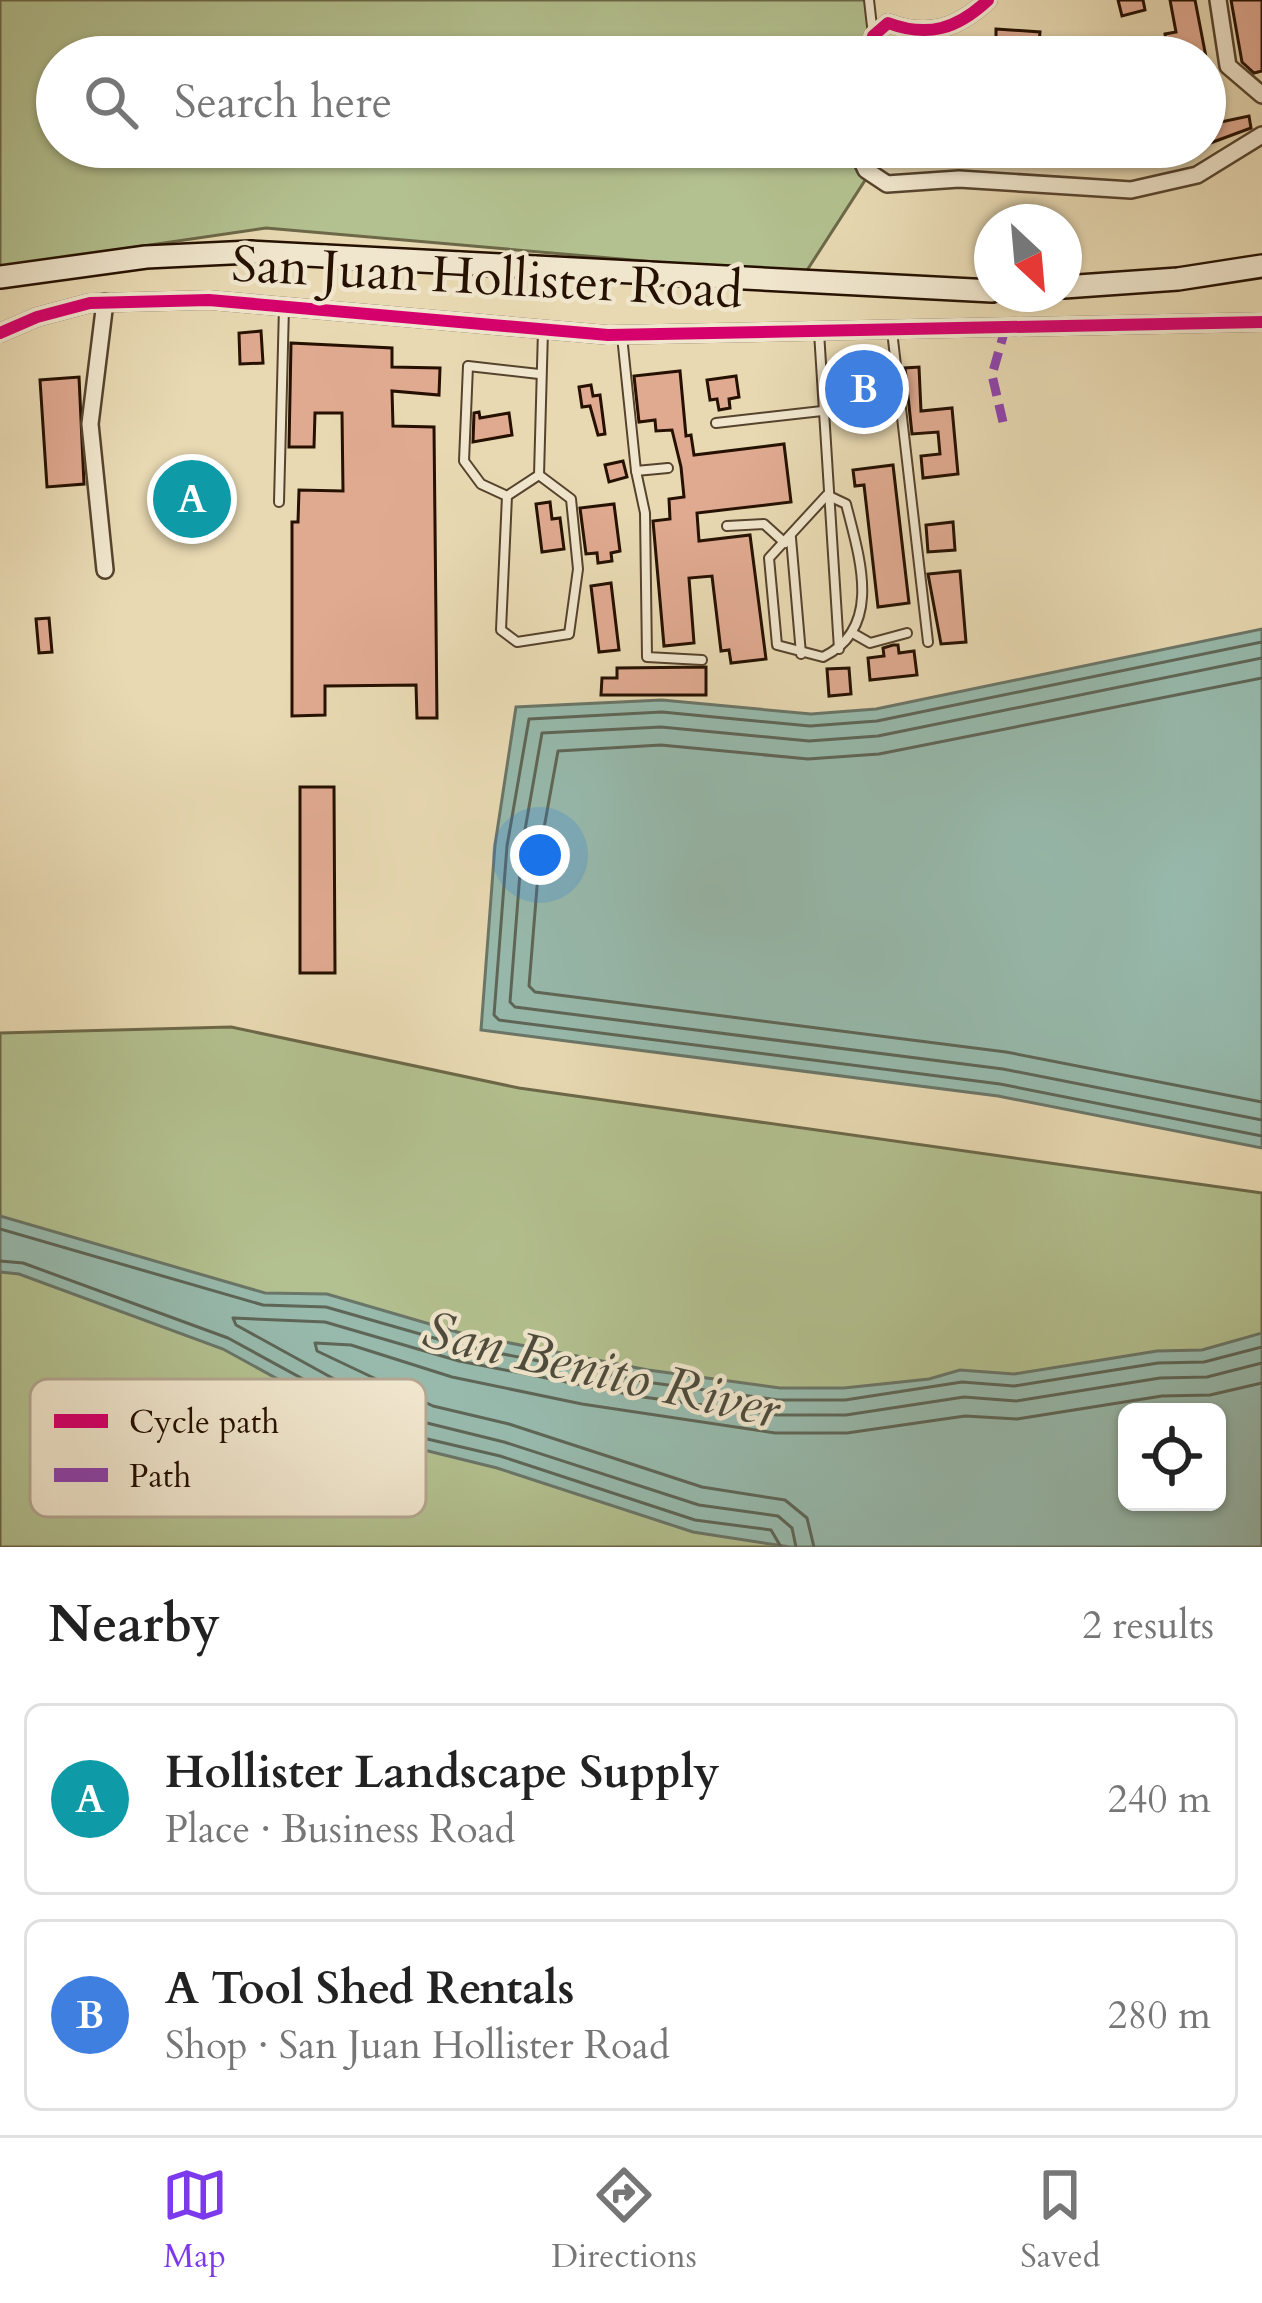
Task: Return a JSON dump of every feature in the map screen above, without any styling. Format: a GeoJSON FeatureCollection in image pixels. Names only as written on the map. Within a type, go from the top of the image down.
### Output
{"type":"FeatureCollection","features":[{"type":"Feature","properties":{"kind":"main road"},"geometry":{"type":"LineString","coordinates":[[0,277],[146,257],[251,251],[974,290]]}},
{"type":"Feature","properties":{"kind":"main road"},"geometry":{"type":"LineString","coordinates":[[1082,285],[1262,266]]}},
{"type":"Feature","properties":{"kind":"street"},"geometry":{"type":"LineString","coordinates":[[873,36],[888,23],[916,33],[952,27],[988,0]]}},
{"type":"Feature","properties":{"kind":"street"},"geometry":{"type":"LineString","coordinates":[[1218,0],[1223,36]]}},
{"type":"Feature","properties":{"kind":"street"},"geometry":{"type":"LineString","coordinates":[[1226,53],[1228,66],[1262,94]]}},
{"type":"Feature","properties":{"kind":"street"},"geometry":{"type":"LineString","coordinates":[[1226,157],[1262,135]]}},
{"type":"Feature","properties":{"kind":"street"},"geometry":{"type":"LineString","coordinates":[[865,168],[887,184],[959,179],[1131,190],[1197,175],[1208,168]]}},
{"type":"Feature","properties":{"kind":"street","name":"San Juan Hollister Road"},"geometry":{"type":"LineString","coordinates":[[0,333],[60,309],[105,302],[209,300],[622,335],[1262,322]]}},
{"type":"Feature","properties":{"kind":"street"},"geometry":{"type":"LineString","coordinates":[[105,302],[90,440],[105,569]]}},
{"type":"Feature","properties":{"kind":"lane"},"geometry":{"type":"LineString","coordinates":[[869,0],[873,36]]}},
{"type":"Feature","properties":{"kind":"lane"},"geometry":{"type":"LineString","coordinates":[[279,502],[284,306]]}},
{"type":"Feature","properties":{"kind":"lane"},"geometry":{"type":"LineString","coordinates":[[539,476],[543,328]]}},
{"type":"Feature","properties":{"kind":"lane"},"geometry":{"type":"LineString","coordinates":[[892,330],[928,642]]}},
{"type":"Feature","properties":{"kind":"lane"},"geometry":{"type":"LineString","coordinates":[[819,332],[838,650]]}},
{"type":"Feature","properties":{"kind":"lane"},"geometry":{"type":"LineString","coordinates":[[622,335],[645,513],[642,568],[647,657],[702,660]]}},
{"type":"Feature","properties":{"kind":"lane"},"geometry":{"type":"LineString","coordinates":[[507,496],[481,484],[464,461],[468,366],[539,374]]}},
{"type":"Feature","properties":{"kind":"lane"},"geometry":{"type":"LineString","coordinates":[[716,422],[822,410]]}},
{"type":"Feature","properties":{"kind":"lane"},"geometry":{"type":"LineString","coordinates":[[636,471],[668,468]]}},
{"type":"Feature","properties":{"kind":"lane"},"geometry":{"type":"LineString","coordinates":[[507,496],[539,476]]}},
{"type":"Feature","properties":{"kind":"lane"},"geometry":{"type":"LineString","coordinates":[[507,496],[501,630],[517,642],[569,634],[578,569],[571,499],[539,476]]}},
{"type":"Feature","properties":{"kind":"lane"},"geometry":{"type":"LineString","coordinates":[[826,495],[846,504],[864,610],[856,634],[823,657],[777,645],[769,558],[826,495]]}},
{"type":"Feature","properties":{"kind":"lane"},"geometry":{"type":"LineString","coordinates":[[727,526],[764,524],[788,540],[801,654]]}},
{"type":"Feature","properties":{"kind":"lane"},"geometry":{"type":"LineString","coordinates":[[856,634],[870,643],[907,633]]}},
{"type":"Feature","properties":{"kind":"green space"},"geometry":{"type":"Polygon","coordinates":[[[0,0],[870,0],[870,36],[36,36],[36,168],[871,168],[804,275],[266,228],[0,267],[0,0]]]}},
{"type":"Feature","properties":{"kind":"green space"},"geometry":{"type":"Polygon","coordinates":[[[231,1027],[519,1088],[1262,1193],[1262,1547],[0,1547],[0,1033],[231,1027]]]}},
{"type":"Feature","properties":{"kind":"water"},"geometry":{"type":"Polygon","coordinates":[[[1262,629],[1262,1148],[998,1096],[481,1030],[495,845],[516,707],[662,700],[811,714],[876,709],[1262,629]]]}},
{"type":"Feature","properties":{"kind":"water","name":"San Benito River"},"geometry":{"type":"Polygon","coordinates":[[[0,1216],[265,1293],[327,1294],[464,1334],[648,1370],[780,1388],[844,1388],[929,1379],[960,1370],[1014,1374],[1157,1351],[1202,1350],[1262,1333],[1262,1547],[790,1547],[693,1532],[497,1468],[426,1450],[426,1379],[278,1379],[223,1349],[19,1274],[0,1272],[0,1216]]]}},
{"type":"Feature","properties":{"kind":"building"},"geometry":{"type":"Polygon","coordinates":[[[1118,0],[1143,0],[1145,10],[1122,16],[1118,0]]]}},
{"type":"Feature","properties":{"kind":"building"},"geometry":{"type":"Polygon","coordinates":[[[1170,0],[1195,0],[1202,36],[1165,36],[1176,32],[1170,0]]]}},
{"type":"Feature","properties":{"kind":"building"},"geometry":{"type":"Polygon","coordinates":[[[1231,0],[1262,0],[1262,71],[1254,73],[1242,62],[1231,0]]]}},
{"type":"Feature","properties":{"kind":"building"},"geometry":{"type":"Polygon","coordinates":[[[996,29],[1040,32],[1040,36],[996,36],[996,29]]]}},
{"type":"Feature","properties":{"kind":"building"},"geometry":{"type":"Polygon","coordinates":[[[1249,116],[1251,128],[1226,137],[1226,121],[1249,116]]]}},
{"type":"Feature","properties":{"kind":"building"},"geometry":{"type":"Polygon","coordinates":[[[261,331],[263,363],[240,364],[239,333],[261,331]]]}},
{"type":"Feature","properties":{"kind":"building"},"geometry":{"type":"Polygon","coordinates":[[[291,343],[392,348],[392,367],[440,368],[439,395],[392,391],[393,426],[434,427],[437,718],[417,718],[416,685],[325,686],[325,715],[292,716],[292,522],[298,522],[299,490],[343,491],[342,413],[315,413],[314,447],[289,447],[291,343]]]}},
{"type":"Feature","properties":{"kind":"building"},"geometry":{"type":"Polygon","coordinates":[[[880,363],[881,369],[888,369],[893,408],[848,415],[841,369],[880,363]]]}},
{"type":"Feature","properties":{"kind":"building"},"geometry":{"type":"Polygon","coordinates":[[[919,367],[921,411],[952,408],[958,474],[923,478],[921,456],[940,454],[938,432],[912,434],[905,368],[919,367]]]}},
{"type":"Feature","properties":{"kind":"building"},"geometry":{"type":"Polygon","coordinates":[[[680,371],[686,436],[691,435],[694,455],[784,444],[791,502],[697,513],[699,541],[750,535],[766,659],[731,663],[729,650],[721,651],[712,576],[689,578],[694,643],[664,646],[653,521],[670,519],[669,499],[684,497],[681,467],[672,430],[656,431],[655,420],[639,422],[634,376],[680,371]]]}},
{"type":"Feature","properties":{"kind":"building"},"geometry":{"type":"Polygon","coordinates":[[[736,376],[739,397],[729,399],[730,408],[719,410],[717,399],[710,400],[707,380],[736,376]]]}},
{"type":"Feature","properties":{"kind":"building"},"geometry":{"type":"Polygon","coordinates":[[[79,377],[84,484],[47,487],[40,380],[79,377]]]}},
{"type":"Feature","properties":{"kind":"building"},"geometry":{"type":"Polygon","coordinates":[[[591,385],[593,396],[600,395],[605,434],[598,435],[590,406],[582,407],[579,387],[591,385]]]}},
{"type":"Feature","properties":{"kind":"building"},"geometry":{"type":"Polygon","coordinates":[[[479,412],[480,418],[509,413],[512,435],[473,442],[474,413],[479,412]]]}},
{"type":"Feature","properties":{"kind":"building"},"geometry":{"type":"Polygon","coordinates":[[[623,461],[627,477],[609,482],[605,465],[623,461]]]}},
{"type":"Feature","properties":{"kind":"building"},"geometry":{"type":"Polygon","coordinates":[[[893,465],[909,603],[878,607],[864,485],[855,486],[853,470],[893,465]]]}},
{"type":"Feature","properties":{"kind":"building"},"geometry":{"type":"Polygon","coordinates":[[[193,469],[194,475],[204,474],[205,483],[212,483],[215,516],[173,520],[168,472],[193,469]]]}},
{"type":"Feature","properties":{"kind":"building"},"geometry":{"type":"Polygon","coordinates":[[[550,502],[552,519],[560,518],[564,549],[542,552],[536,504],[550,502]]]}},
{"type":"Feature","properties":{"kind":"building"},"geometry":{"type":"Polygon","coordinates":[[[614,504],[620,551],[611,553],[612,561],[598,563],[597,553],[586,554],[580,508],[614,504]]]}},
{"type":"Feature","properties":{"kind":"building"},"geometry":{"type":"Polygon","coordinates":[[[953,522],[955,550],[928,552],[926,525],[953,522]]]}},
{"type":"Feature","properties":{"kind":"building"},"geometry":{"type":"Polygon","coordinates":[[[960,571],[966,642],[941,644],[928,574],[960,571]]]}},
{"type":"Feature","properties":{"kind":"building"},"geometry":{"type":"Polygon","coordinates":[[[611,583],[619,650],[599,652],[591,586],[611,583]]]}},
{"type":"Feature","properties":{"kind":"building"},"geometry":{"type":"Polygon","coordinates":[[[49,618],[52,652],[39,653],[36,619],[49,618]]]}},
{"type":"Feature","properties":{"kind":"building"},"geometry":{"type":"Polygon","coordinates":[[[898,645],[899,653],[914,651],[917,675],[870,680],[868,658],[884,656],[883,648],[898,645]]]}},
{"type":"Feature","properties":{"kind":"building"},"geometry":{"type":"Polygon","coordinates":[[[706,667],[706,695],[601,695],[602,678],[617,678],[617,668],[706,667]]]}},
{"type":"Feature","properties":{"kind":"building"},"geometry":{"type":"Polygon","coordinates":[[[849,668],[851,694],[829,696],[827,669],[849,668]]]}},
{"type":"Feature","properties":{"kind":"building"},"geometry":{"type":"Polygon","coordinates":[[[300,787],[334,787],[335,973],[300,973],[300,787]]]}},
{"type":"Feature","properties":{"kind":"marked path"},"geometry":{"type":"LineString","coordinates":[[1003,422],[992,375],[1006,326]]}},
{"type":"Feature","properties":{"kind":"cycle path"},"geometry":{"type":"LineString","coordinates":[[873,36],[888,23],[916,30],[941,28],[965,18],[988,0]]}},
{"type":"Feature","properties":{"kind":"cycle path"},"geometry":{"type":"LineString","coordinates":[[0,333],[90,303],[209,300],[608,335],[1262,322]]}},
{"type":"Feature","properties":{"kind":"place","name":"A Tool Shed Rentals"},"geometry":{"type":"Point","coordinates":[864,389]}},
{"type":"Feature","properties":{"kind":"place","name":"Hollister Landscape Supply"},"geometry":{"type":"Point","coordinates":[192,499]}}]}
